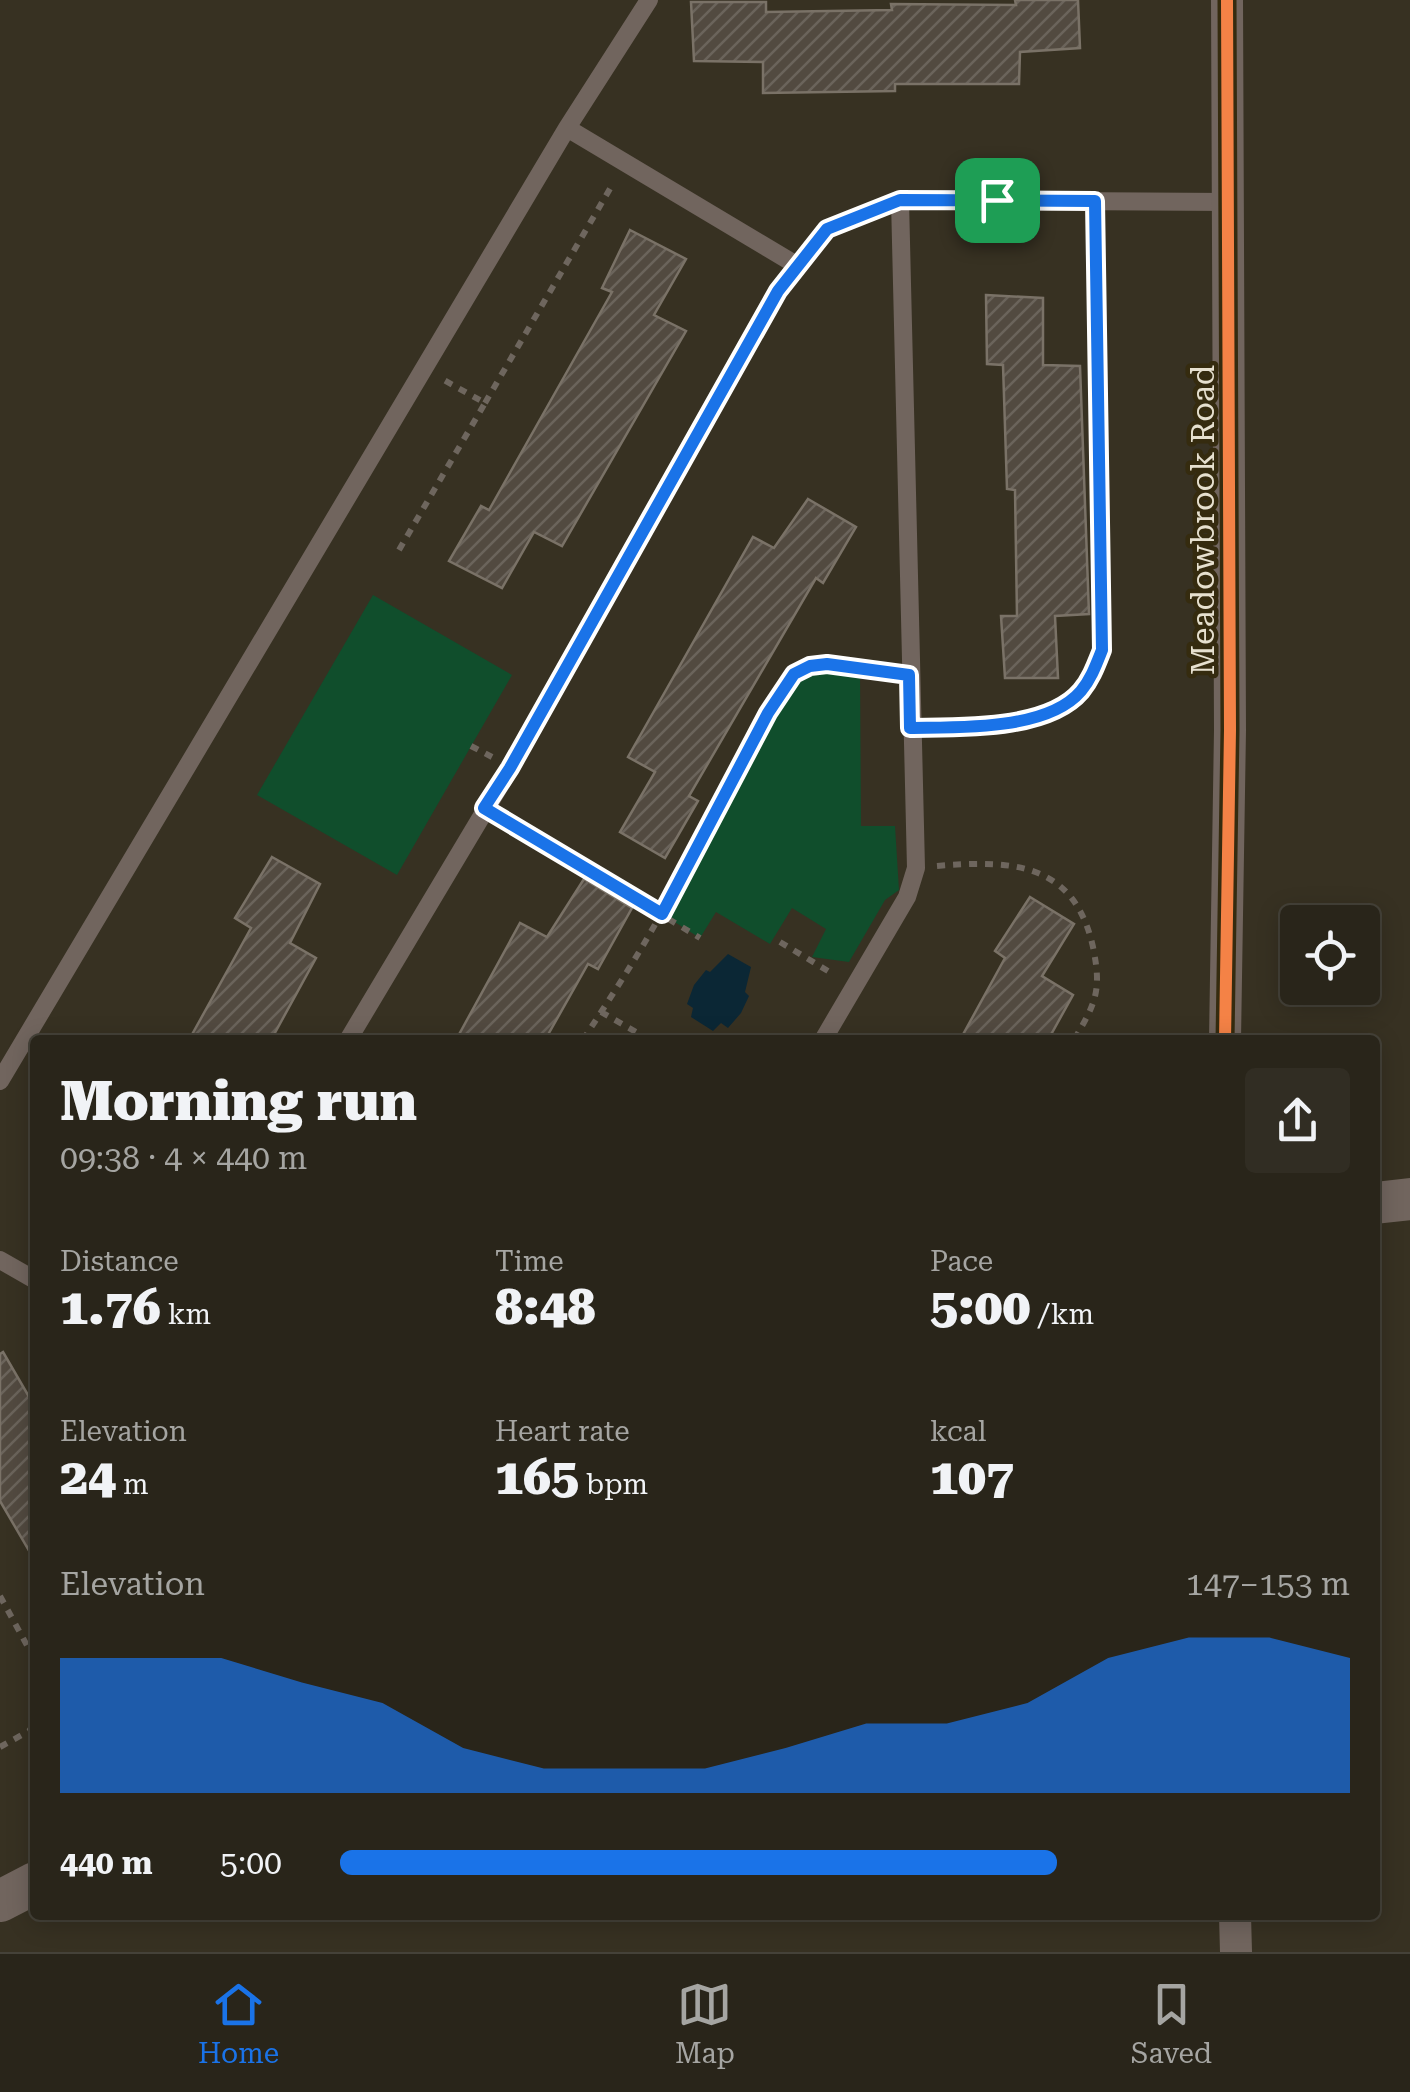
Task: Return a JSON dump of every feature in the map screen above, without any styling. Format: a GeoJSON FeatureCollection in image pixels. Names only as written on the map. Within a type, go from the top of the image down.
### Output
{"type":"FeatureCollection","features":[{"type":"Feature","properties":{"kind":"street","name":"Meadowbrook Road"},"geometry":{"type":"LineString","coordinates":[[1225,1035],[1230,730],[1227,0]]}},
{"type":"Feature","properties":{"kind":"street"},"geometry":{"type":"LineString","coordinates":[[1380,1202],[1410,1199]]}},
{"type":"Feature","properties":{"kind":"street"},"geometry":{"type":"LineString","coordinates":[[0,1901],[30,1886]]}},
{"type":"Feature","properties":{"kind":"street"},"geometry":{"type":"LineString","coordinates":[[1235,1920],[1236,1952]]}},
{"type":"Feature","properties":{"kind":"lane"},"geometry":{"type":"LineString","coordinates":[[0,1081],[568,128],[649,0]]}},
{"type":"Feature","properties":{"kind":"lane"},"geometry":{"type":"LineString","coordinates":[[568,128],[798,266]]}},
{"type":"Feature","properties":{"kind":"lane"},"geometry":{"type":"LineString","coordinates":[[351,1035],[520,750],[778,291],[827,229],[900,200],[1230,202]]}},
{"type":"Feature","properties":{"kind":"lane"},"geometry":{"type":"LineString","coordinates":[[826,1035],[907,897],[916,868],[900,200]]}},
{"type":"Feature","properties":{"kind":"lane"},"geometry":{"type":"LineString","coordinates":[[0,1260],[30,1277]]}},
{"type":"Feature","properties":{"kind":"path"},"geometry":{"type":"LineString","coordinates":[[399,550],[611,187]]}},
{"type":"Feature","properties":{"kind":"path"},"geometry":{"type":"LineString","coordinates":[[910,728],[986,726],[1047,712],[1080,693],[1102,650],[1095,201]]}},
{"type":"Feature","properties":{"kind":"path"},"geometry":{"type":"LineString","coordinates":[[424,369],[484,403]]}},
{"type":"Feature","properties":{"kind":"path"},"geometry":{"type":"LineString","coordinates":[[586,1035],[662,914],[768,713],[794,674],[810,666],[827,664],[909,675]]}},
{"type":"Feature","properties":{"kind":"path"},"geometry":{"type":"LineString","coordinates":[[484,808],[700,938]]}},
{"type":"Feature","properties":{"kind":"path"},"geometry":{"type":"LineString","coordinates":[[916,868],[994,862],[1042,874],[1069,892],[1087,922],[1099,977],[1096,1002],[1077,1035]]}},
{"type":"Feature","properties":{"kind":"path"},"geometry":{"type":"LineString","coordinates":[[780,942],[856,988]]}},
{"type":"Feature","properties":{"kind":"path"},"geometry":{"type":"LineString","coordinates":[[601,1012],[641,1035]]}},
{"type":"Feature","properties":{"kind":"path"},"geometry":{"type":"LineString","coordinates":[[0,1596],[30,1651]]}},
{"type":"Feature","properties":{"kind":"path"},"geometry":{"type":"LineString","coordinates":[[0,1747],[30,1729]]}},
{"type":"Feature","properties":{"kind":"green space"},"geometry":{"type":"Polygon","coordinates":[[[373,595],[512,675],[397,875],[257,795],[373,595]]]}},
{"type":"Feature","properties":{"kind":"green space"},"geometry":{"type":"Polygon","coordinates":[[[827,664],[860,669],[861,826],[895,826],[899,890],[885,900],[849,962],[812,957],[826,929],[792,908],[770,944],[716,912],[700,938],[662,914],[794,674],[810,666],[827,664]]]}},
{"type":"Feature","properties":{"kind":"water"},"geometry":{"type":"Polygon","coordinates":[[[728,954],[751,967],[745,992],[749,996],[728,1028],[721,1023],[713,1031],[691,1017],[693,1008],[687,1004],[694,985],[706,970],[710,972],[728,954]]]}},
{"type":"Feature","properties":{"kind":"building"},"geometry":{"type":"Polygon","coordinates":[[[1015,0],[1078,0],[1080,48],[1020,52],[1019,84],[895,84],[895,91],[763,93],[763,62],[694,61],[691,2],[766,2],[766,12],[892,10],[891,4],[1016,5],[1015,0]]]}},
{"type":"Feature","properties":{"kind":"building"},"geometry":{"type":"Polygon","coordinates":[[[630,230],[686,259],[654,315],[686,331],[562,546],[534,532],[502,588],[449,561],[481,506],[489,510],[612,292],[602,288],[630,230]]]}},
{"type":"Feature","properties":{"kind":"building"},"geometry":{"type":"Polygon","coordinates":[[[986,295],[1043,298],[1043,365],[1080,366],[1089,614],[1055,616],[1058,678],[1005,678],[1001,616],[1017,616],[1015,490],[1007,489],[1003,365],[987,364],[986,295]]]}},
{"type":"Feature","properties":{"kind":"building"},"geometry":{"type":"Polygon","coordinates":[[[808,499],[856,527],[823,583],[816,578],[689,796],[698,801],[665,858],[620,832],[655,772],[628,757],[753,537],[774,548],[808,499]]]}},
{"type":"Feature","properties":{"kind":"building"},"geometry":{"type":"Polygon","coordinates":[[[272,857],[320,884],[290,943],[316,958],[274,1035],[192,1035],[251,928],[235,918],[272,857]]]}},
{"type":"Feature","properties":{"kind":"building"},"geometry":{"type":"Polygon","coordinates":[[[584,879],[632,908],[598,969],[588,964],[548,1035],[459,1035],[520,923],[547,937],[584,879]]]}},
{"type":"Feature","properties":{"kind":"building"},"geometry":{"type":"Polygon","coordinates":[[[1030,897],[1074,924],[1042,976],[1073,995],[1051,1035],[963,1035],[1005,958],[995,951],[1030,897]]]}},
{"type":"Feature","properties":{"kind":"building"},"geometry":{"type":"Polygon","coordinates":[[[3,1352],[30,1398],[30,1552],[0,1501],[3,1352]]]}},
{"type":"Feature","properties":{"kind":"cycle path"},"geometry":{"type":"LineString","coordinates":[[1225,1035],[1230,730],[1227,0]]}},
{"type":"Feature","properties":{"kind":"route"},"geometry":{"type":"LineString","coordinates":[[900,200],[997,200],[1095,201],[1102,650],[1080,693],[1066,704],[1023,720],[986,726],[910,728],[909,675],[827,664],[810,666],[794,674],[768,713],[662,914],[484,808],[778,291],[827,229],[900,200]]}}]}
